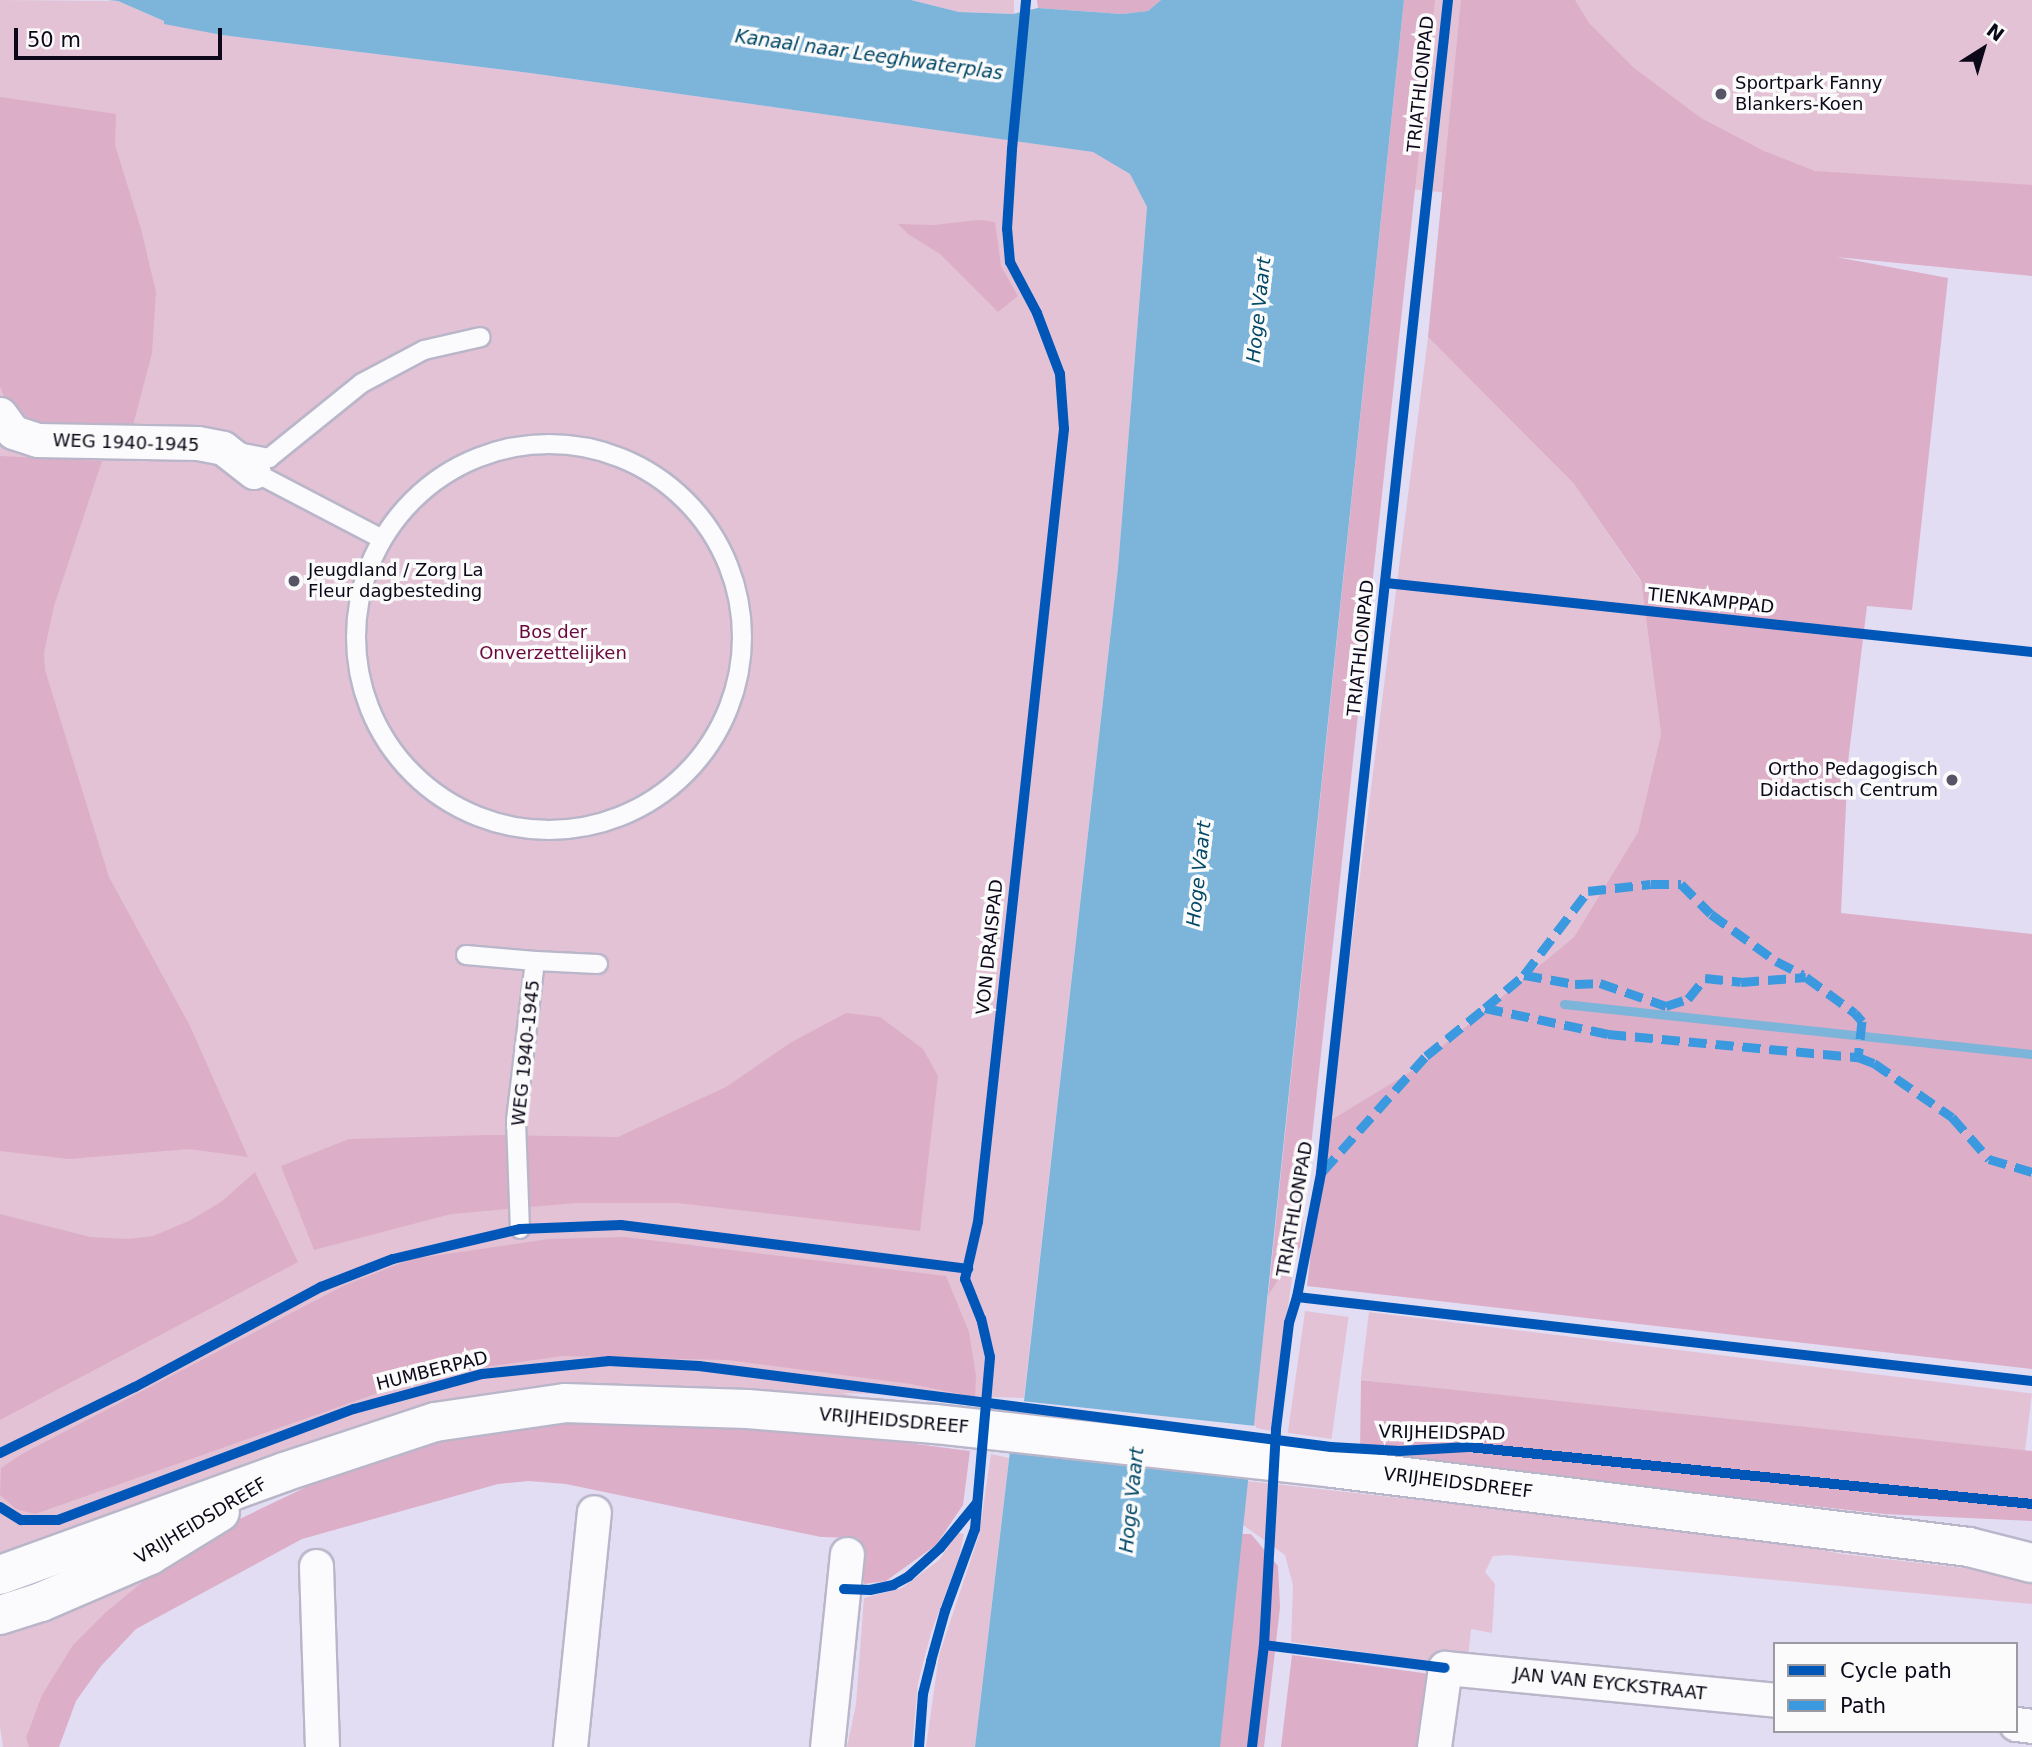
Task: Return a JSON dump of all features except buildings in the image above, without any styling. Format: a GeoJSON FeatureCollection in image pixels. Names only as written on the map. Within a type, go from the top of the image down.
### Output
{"type":"FeatureCollection","features":[{"type":"Feature","properties":{"kind":"main road","name":"VRIJHEIDSDREEF"},"geometry":{"type":"LineString","coordinates":[[0,1575],[284,1472],[435,1422],[565,1403],[747,1409],[935,1424],[1334,1468],[1969,1547],[2032,1563]]}},
{"type":"Feature","properties":{"kind":"main road","name":"VRIJHEIDSDREEF"},"geometry":{"type":"LineString","coordinates":[[0,1615],[41,1602],[150,1555],[284,1472]]}},
{"type":"Feature","properties":{"kind":"main road","name":"VRIJHEIDSDREEF"},"geometry":{"type":"LineString","coordinates":[[1969,1547],[2032,1543]]}},
{"type":"Feature","properties":{"kind":"street","name":"WEG 1940-1945"},"geometry":{"type":"LineString","coordinates":[[0,414],[13,432],[37,440],[198,443],[223,449],[254,472]]}},
{"type":"Feature","properties":{"kind":"street"},"geometry":{"type":"LineString","coordinates":[[570,1747],[594,1512]]}},
{"type":"Feature","properties":{"kind":"street"},"geometry":{"type":"LineString","coordinates":[[827,1747],[847,1554]]}},
{"type":"Feature","properties":{"kind":"street"},"geometry":{"type":"LineString","coordinates":[[316,1566],[322,1747]]}},
{"type":"Feature","properties":{"kind":"street","name":"JAN VAN EYCKSTRAAT"},"geometry":{"type":"LineString","coordinates":[[1434,1747],[1446,1668],[1773,1700]]}},
{"type":"Feature","properties":{"kind":"lane"},"geometry":{"type":"LineString","coordinates":[[223,449],[270,458],[362,383],[424,350],[481,337]]}},
{"type":"Feature","properties":{"kind":"lane"},"geometry":{"type":"LineString","coordinates":[[536,442],[598,448],[656,474],[702,516],[733,571],[744,633],[736,695],[706,754],[658,799],[599,826],[534,831],[470,815],[415,779],[376,727],[356,664],[358,599],[380,538],[421,490],[474,456],[486,453],[536,442]]}},
{"type":"Feature","properties":{"kind":"lane"},"geometry":{"type":"LineString","coordinates":[[254,472],[380,538]]}},
{"type":"Feature","properties":{"kind":"lane","name":"WEG 1940-1945"},"geometry":{"type":"LineString","coordinates":[[466,955],[598,964]]}},
{"type":"Feature","properties":{"kind":"lane","name":"WEG 1940-1945"},"geometry":{"type":"LineString","coordinates":[[520,1229],[516,1121],[535,961]]}},
{"type":"Feature","properties":{"kind":"green space","name":"Bos der Onverzettelijken"},"geometry":{"type":"Polygon","coordinates":[[[0,0],[118,1],[164,21],[222,35],[530,73],[1094,152],[1130,174],[1147,207],[1118,568],[1024,1398],[841,1393],[926,1412],[624,1386],[0,1559],[0,0]]]}},
{"type":"Feature","properties":{"kind":"green space"},"geometry":{"type":"Polygon","coordinates":[[[911,0],[1014,0],[1014,14],[959,12],[911,0]]]}},
{"type":"Feature","properties":{"kind":"green space","name":"Sportpark Fanny Blankers-Koen"},"geometry":{"type":"Polygon","coordinates":[[[1420,0],[2032,0],[2032,253],[1401,188],[1420,0]]]}},
{"type":"Feature","properties":{"kind":"green space"},"geometry":{"type":"Polygon","coordinates":[[[1428,337],[1574,484],[1641,582],[1661,734],[1638,832],[1574,937],[1413,1070],[1326,1123],[1334,1082],[1428,337]]]}},
{"type":"Feature","properties":{"kind":"green space"},"geometry":{"type":"Polygon","coordinates":[[[1295,1256],[1271,1431],[1252,1427],[1268,1296],[1295,1256]]]}},
{"type":"Feature","properties":{"kind":"green space"},"geometry":{"type":"Polygon","coordinates":[[[1305,1311],[1349,1317],[1331,1439],[1288,1433],[1305,1311]]]}},
{"type":"Feature","properties":{"kind":"green space"},"geometry":{"type":"Polygon","coordinates":[[[1369,1312],[2032,1393],[2024,1461],[1361,1379],[1369,1312]]]}},
{"type":"Feature","properties":{"kind":"green space"},"geometry":{"type":"Polygon","coordinates":[[[991,1454],[1009,1458],[975,1747],[926,1747],[939,1655],[979,1535],[991,1454]]]}},
{"type":"Feature","properties":{"kind":"green space"},"geometry":{"type":"Polygon","coordinates":[[[1247,1481],[1750,1537],[1843,1554],[2032,1576],[2032,1604],[1508,1555],[1493,1556],[1485,1572],[1495,1584],[1492,1633],[1471,1629],[1468,1658],[1443,1655],[1425,1661],[1291,1642],[1293,1585],[1285,1555],[1243,1525],[1247,1481]]]}},
{"type":"Feature","properties":{"kind":"green space"},"geometry":{"type":"Polygon","coordinates":[[[958,1533],[964,1534],[959,1557],[931,1633],[918,1683],[912,1747],[847,1747],[856,1704],[864,1598],[902,1588],[939,1560],[958,1533]]]}},
{"type":"Feature","properties":{"kind":"green space"},"geometry":{"type":"Polygon","coordinates":[[[194,1548],[147,1578],[107,1611],[26,1738],[29,1747],[3,1747],[0,1726],[0,1632],[194,1548]]]}},
{"type":"Feature","properties":{"kind":"shaded area"},"geometry":{"type":"Polygon","coordinates":[[[1037,0],[1161,0],[1148,11],[1122,14],[1038,8],[1037,0]]]}},
{"type":"Feature","properties":{"kind":"shaded area"},"geometry":{"type":"Polygon","coordinates":[[[1404,0],[1435,0],[1300,1247],[1268,1296],[1404,0]]]}},
{"type":"Feature","properties":{"kind":"shaded area"},"geometry":{"type":"Polygon","coordinates":[[[1461,0],[1575,0],[1589,23],[1634,68],[1701,118],[1764,151],[1815,171],[2032,185],[2032,276],[1836,257],[1948,278],[1912,610],[1867,606],[1848,762],[1841,913],[2032,934],[2032,1369],[1307,1286],[1326,1123],[1413,1070],[1574,937],[1638,832],[1661,734],[1641,581],[1574,484],[1428,337],[1461,0]]]}},
{"type":"Feature","properties":{"kind":"shaded area"},"geometry":{"type":"Polygon","coordinates":[[[0,97],[116,114],[115,145],[141,229],[156,292],[152,353],[131,433],[30,425],[9,411],[0,386],[0,97]]]}},
{"type":"Feature","properties":{"kind":"shaded area"},"geometry":{"type":"Polygon","coordinates":[[[979,220],[995,222],[1001,266],[1018,296],[998,312],[940,254],[908,234],[898,224],[934,225],[979,220]]]}},
{"type":"Feature","properties":{"kind":"shaded area"},"geometry":{"type":"Polygon","coordinates":[[[0,456],[102,461],[54,606],[44,653],[45,670],[109,877],[190,1026],[248,1157],[189,1149],[69,1159],[0,1151],[0,456]]]}},
{"type":"Feature","properties":{"kind":"shaded area"},"geometry":{"type":"Polygon","coordinates":[[[846,1013],[880,1017],[923,1049],[938,1076],[920,1231],[677,1203],[576,1203],[451,1214],[314,1250],[281,1166],[349,1139],[488,1135],[618,1137],[726,1087],[790,1043],[846,1013]]]}},
{"type":"Feature","properties":{"kind":"shaded area"},"geometry":{"type":"Polygon","coordinates":[[[255,1172],[298,1262],[0,1420],[0,1214],[90,1237],[129,1239],[153,1236],[189,1221],[221,1202],[255,1172]]]}},
{"type":"Feature","properties":{"kind":"shaded area"},"geometry":{"type":"Polygon","coordinates":[[[625,1237],[946,1276],[969,1332],[976,1376],[975,1397],[911,1384],[727,1360],[562,1356],[479,1368],[384,1391],[35,1514],[16,1509],[0,1495],[1,1468],[22,1454],[345,1285],[412,1259],[549,1239],[625,1237]]]}},
{"type":"Feature","properties":{"kind":"shaded area"},"geometry":{"type":"Polygon","coordinates":[[[1361,1380],[2032,1451],[2032,1521],[1884,1514],[1360,1455],[1361,1380]]]}},
{"type":"Feature","properties":{"kind":"shaded area"},"geometry":{"type":"Polygon","coordinates":[[[732,1420],[970,1451],[963,1505],[936,1545],[886,1581],[864,1584],[858,1538],[821,1537],[566,1484],[529,1481],[498,1484],[302,1539],[136,1629],[101,1666],[76,1701],[59,1747],[29,1747],[26,1738],[42,1695],[73,1645],[107,1611],[147,1578],[194,1548],[200,1538],[396,1444],[469,1423],[732,1420]]]}},
{"type":"Feature","properties":{"kind":"shaded area"},"geometry":{"type":"Polygon","coordinates":[[[1241,1534],[1251,1534],[1278,1566],[1280,1607],[1264,1747],[1218,1747],[1241,1534]]]}},
{"type":"Feature","properties":{"kind":"shaded area"},"geometry":{"type":"Polygon","coordinates":[[[1292,1655],[1437,1675],[1427,1747],[1281,1747],[1292,1655]]]}},
{"type":"Feature","properties":{"kind":"water"},"geometry":{"type":"Polygon","coordinates":[[[107,0],[911,0],[959,12],[1013,14],[1038,8],[1122,14],[1148,11],[1161,0],[1404,0],[1220,1747],[975,1747],[1010,1451],[1022,1419],[1118,568],[1147,207],[1130,174],[1093,152],[530,73],[222,35],[164,24],[164,21],[118,1],[107,0]]]}},
{"type":"Feature","properties":{"kind":"pier"},"geometry":{"type":"Polygon","coordinates":[[[1021,1401],[1256,1426],[1251,1477],[1019,1419],[1021,1401]]]}},
{"type":"Feature","properties":{"kind":"waterway"},"geometry":{"type":"LineString","coordinates":[[1564,1004],[2032,1054]]}},
{"type":"Feature","properties":{"kind":"marked path"},"geometry":{"type":"LineString","coordinates":[[1524,975],[1588,891],[1651,884],[1681,884],[1711,914],[1776,961],[1803,975]]}},
{"type":"Feature","properties":{"kind":"marked path"},"geometry":{"type":"LineString","coordinates":[[1485,1008],[1524,975],[1575,984],[1600,983],[1666,1006],[1688,999],[1705,978],[1741,982],[1806,977],[1862,1021],[1858,1057]]}},
{"type":"Feature","properties":{"kind":"marked path"},"geometry":{"type":"LineString","coordinates":[[1323,1171],[1426,1056],[1485,1008],[1608,1034],[1858,1057],[1874,1063],[1952,1117],[1989,1159],[2032,1172]]}},
{"type":"Feature","properties":{"kind":"cycle path","name":"VON DRAISPAD"},"geometry":{"type":"LineString","coordinates":[[919,1747],[923,1694],[931,1661],[945,1611],[975,1529],[990,1357],[981,1319],[965,1279],[978,1222],[1064,429],[1060,374],[1037,313],[1010,262],[1007,229],[1026,0]]}},
{"type":"Feature","properties":{"kind":"cycle path","name":"TRIATHLONPAD"},"geometry":{"type":"LineString","coordinates":[[1252,1747],[1264,1645],[1276,1429],[1289,1323],[1297,1297],[1321,1173],[1448,0]]}},
{"type":"Feature","properties":{"kind":"cycle path","name":"TIENKAMPPAD"},"geometry":{"type":"LineString","coordinates":[[1386,583],[2032,652]]}},
{"type":"Feature","properties":{"kind":"cycle path"},"geometry":{"type":"LineString","coordinates":[[0,1453],[135,1387],[321,1287],[393,1259],[520,1229],[621,1225],[968,1269]]}},
{"type":"Feature","properties":{"kind":"cycle path"},"geometry":{"type":"LineString","coordinates":[[1297,1297],[2032,1381]]}},
{"type":"Feature","properties":{"kind":"cycle path","name":"HUMBERPAD"},"geometry":{"type":"LineString","coordinates":[[0,1507],[21,1520],[58,1520],[354,1409],[482,1374],[609,1361],[699,1366],[1331,1447],[1400,1451],[1468,1447],[2032,1504]]}},
{"type":"Feature","properties":{"kind":"cycle path"},"geometry":{"type":"LineString","coordinates":[[844,1589],[870,1590],[893,1585],[909,1576],[940,1548],[976,1504]]}},
{"type":"Feature","properties":{"kind":"cycle path"},"geometry":{"type":"LineString","coordinates":[[1264,1645],[1445,1668]]}},
{"type":"Feature","properties":{"kind":"place","name":"Sportpark Fanny Blankers-Koen"},"geometry":{"type":"Point","coordinates":[1721,94]}},
{"type":"Feature","properties":{"kind":"place","name":"Jeugdland / Zorg La Fleur dagbesteding"},"geometry":{"type":"Point","coordinates":[294,581]}},
{"type":"Feature","properties":{"kind":"place","name":"Ortho Pedagogisch Didactisch Centrum"},"geometry":{"type":"Point","coordinates":[1952,780]}},
{"type":"Feature","properties":{"kind":"water label","name":"Kanaal naar Leeghwaterplas"},"geometry":{"type":"Point","coordinates":[869,55]}},
{"type":"Feature","properties":{"kind":"water label","name":"Hoge Vaart"},"geometry":{"type":"Point","coordinates":[1259,310]}},
{"type":"Feature","properties":{"kind":"water label","name":"Hoge Vaart"},"geometry":{"type":"Point","coordinates":[1199,874]}},
{"type":"Feature","properties":{"kind":"water label","name":"Hoge Vaart"},"geometry":{"type":"Point","coordinates":[1132,1500]}}]}
